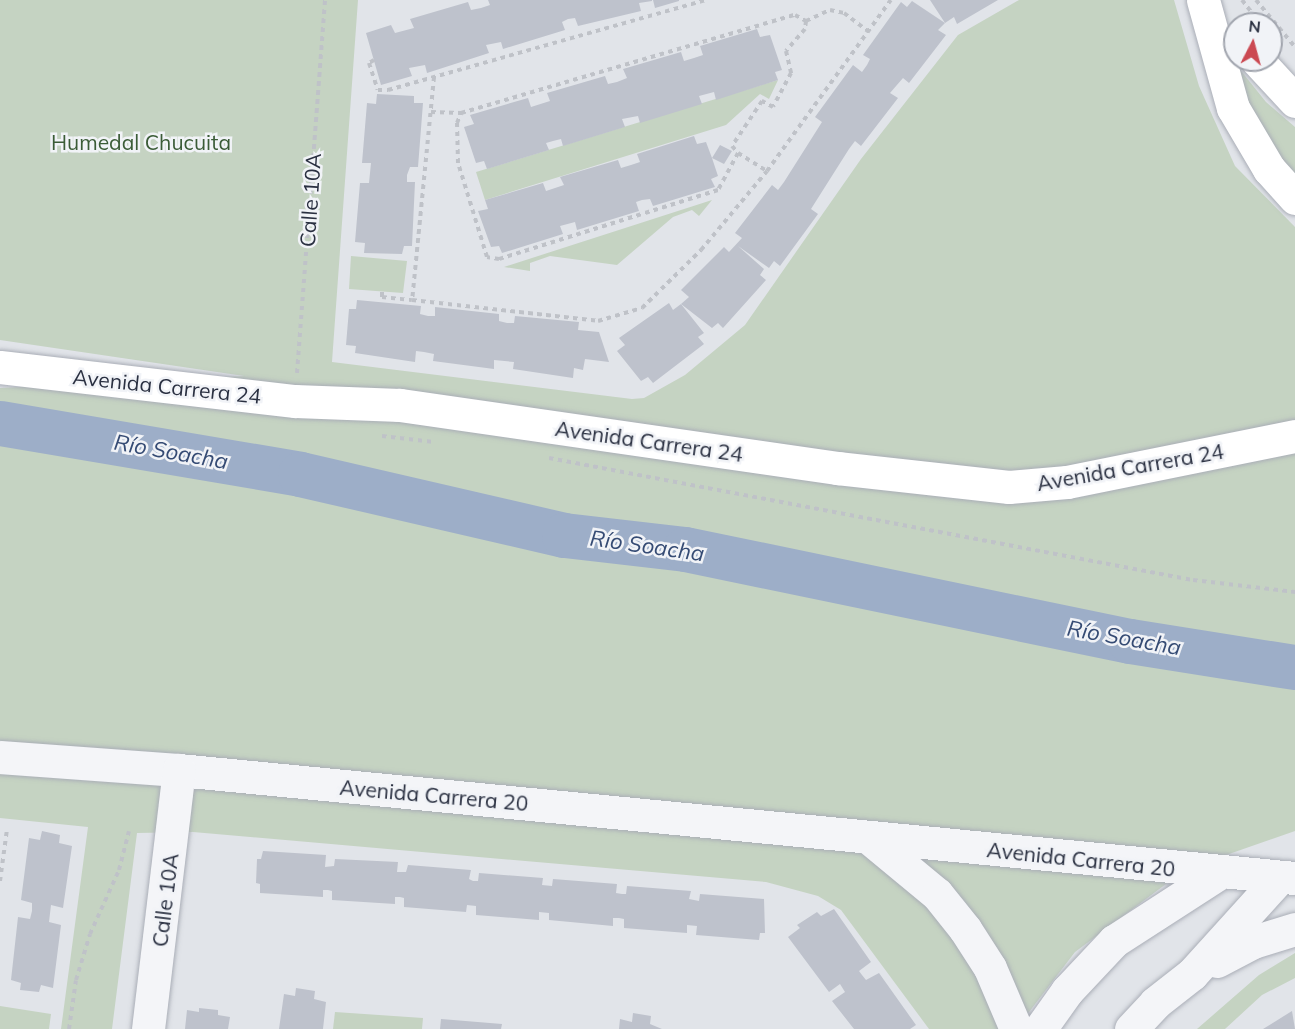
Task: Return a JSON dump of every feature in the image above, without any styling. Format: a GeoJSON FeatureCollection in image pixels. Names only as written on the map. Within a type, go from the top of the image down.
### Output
{"type":"FeatureCollection","features":[{"type":"Feature","properties":{"kind":"main road"},"geometry":{"type":"LineString","coordinates":[[1203,0],[1233,108],[1269,170],[1295,198]]}},
{"type":"Feature","properties":{"kind":"main road"},"geometry":{"type":"LineString","coordinates":[[1211,0],[1223,18]]}},
{"type":"Feature","properties":{"kind":"main road"},"geometry":{"type":"LineString","coordinates":[[1268,72],[1295,101]]}},
{"type":"Feature","properties":{"kind":"main road","name":"Avenida Carrera 24"},"geometry":{"type":"LineString","coordinates":[[0,367],[295,401],[400,405],[837,468],[1009,487],[1067,482],[1295,436]]}},
{"type":"Feature","properties":{"kind":"street","name":"Avenida Carrera 20"},"geometry":{"type":"LineString","coordinates":[[0,757],[179,770],[867,836],[1219,873],[1288,877]]}},
{"type":"Feature","properties":{"kind":"street","name":"Calle 10A"},"geometry":{"type":"LineString","coordinates":[[148,1029],[174,919],[179,770]]}},
{"type":"Feature","properties":{"kind":"street"},"geometry":{"type":"LineString","coordinates":[[867,836],[937,894],[965,929],[990,968],[1016,1029]]}},
{"type":"Feature","properties":{"kind":"street"},"geometry":{"type":"LineString","coordinates":[[1040,1029],[1067,991],[1114,941],[1219,873]]}},
{"type":"Feature","properties":{"kind":"street"},"geometry":{"type":"LineString","coordinates":[[1131,1029],[1155,1003],[1192,974],[1288,877]]}},
{"type":"Feature","properties":{"kind":"street"},"geometry":{"type":"LineString","coordinates":[[1192,974],[1252,942],[1295,929]]}},
{"type":"Feature","properties":{"kind":"path","name":"Calle 10A"},"geometry":{"type":"LineString","coordinates":[[295,401],[325,0]]}},
{"type":"Feature","properties":{"kind":"path"},"geometry":{"type":"LineString","coordinates":[[374,60],[369,63],[378,90],[434,77],[706,0]]}},
{"type":"Feature","properties":{"kind":"path"},"geometry":{"type":"LineString","coordinates":[[382,292],[382,297],[598,321],[642,308],[707,243],[767,171],[891,0]]}},
{"type":"Feature","properties":{"kind":"path"},"geometry":{"type":"LineString","coordinates":[[1242,0],[1252,12]]}},
{"type":"Feature","properties":{"kind":"path"},"geometry":{"type":"LineString","coordinates":[[1256,0],[1295,47]]}},
{"type":"Feature","properties":{"kind":"path"},"geometry":{"type":"LineString","coordinates":[[806,21],[830,10],[844,14],[868,32]]}},
{"type":"Feature","properties":{"kind":"path"},"geometry":{"type":"LineString","coordinates":[[431,112],[461,113],[795,15],[806,21]]}},
{"type":"Feature","properties":{"kind":"path"},"geometry":{"type":"LineString","coordinates":[[767,171],[738,153],[732,146],[762,101],[774,107],[791,73],[786,51],[805,29],[806,21]]}},
{"type":"Feature","properties":{"kind":"path"},"geometry":{"type":"LineString","coordinates":[[412,300],[434,77]]}},
{"type":"Feature","properties":{"kind":"path"},"geometry":{"type":"LineString","coordinates":[[461,113],[457,123],[458,163],[487,257],[499,259],[718,190],[738,153]]}},
{"type":"Feature","properties":{"kind":"path"},"geometry":{"type":"LineString","coordinates":[[378,435],[436,442]]}},
{"type":"Feature","properties":{"kind":"path"},"geometry":{"type":"LineString","coordinates":[[540,457],[1193,580],[1295,592]]}},
{"type":"Feature","properties":{"kind":"path"},"geometry":{"type":"LineString","coordinates":[[0,881],[7,829]]}},
{"type":"Feature","properties":{"kind":"path"},"geometry":{"type":"LineString","coordinates":[[69,1029],[76,980],[86,946],[119,870],[129,831]]}},
{"type":"Feature","properties":{"kind":"green space","name":"Humedal Chucuita"},"geometry":{"type":"Polygon","coordinates":[[[0,0],[358,0],[332,362],[632,399],[644,398],[685,375],[745,325],[861,159],[958,35],[1019,0],[1174,0],[1199,86],[1235,166],[1295,227],[1295,831],[1186,869],[1075,952],[1016,1029],[929,1029],[841,910],[818,896],[766,882],[193,832],[137,833],[112,1029],[61,1029],[88,827],[0,818],[0,388],[244,376],[0,340],[0,0]]]}},
{"type":"Feature","properties":{"kind":"green space"},"geometry":{"type":"Polygon","coordinates":[[[1237,72],[1242,72],[1266,102],[1295,127],[1295,186],[1257,131],[1237,72]]]}},
{"type":"Feature","properties":{"kind":"green space"},"geometry":{"type":"Polygon","coordinates":[[[778,80],[769,99],[760,94],[726,125],[485,200],[476,172],[778,80]]]}},
{"type":"Feature","properties":{"kind":"green space"},"geometry":{"type":"Polygon","coordinates":[[[712,200],[699,216],[692,210],[673,217],[617,265],[550,256],[530,263],[530,271],[504,267],[712,200]]]}},
{"type":"Feature","properties":{"kind":"green space"},"geometry":{"type":"Polygon","coordinates":[[[351,256],[407,261],[403,293],[349,289],[351,256]]]}},
{"type":"Feature","properties":{"kind":"green space"},"geometry":{"type":"Polygon","coordinates":[[[1295,953],[1295,978],[1262,995],[1225,1029],[1197,1029],[1259,975],[1295,953]]]}},
{"type":"Feature","properties":{"kind":"green space"},"geometry":{"type":"Polygon","coordinates":[[[0,1006],[51,1014],[49,1029],[0,1029],[0,1006]]]}},
{"type":"Feature","properties":{"kind":"green space"},"geometry":{"type":"Polygon","coordinates":[[[335,1012],[423,1018],[422,1029],[333,1029],[335,1012]]]}},
{"type":"Feature","properties":{"kind":"building"},"geometry":{"type":"Polygon","coordinates":[[[488,0],[652,1],[639,3],[641,11],[578,26],[575,18],[568,19],[562,22],[565,30],[503,49],[501,42],[486,45],[489,53],[427,73],[425,65],[409,68],[412,76],[381,85],[366,33],[391,25],[395,33],[414,28],[410,19],[468,2],[471,10],[481,8],[490,5],[488,0]]]}},
{"type":"Feature","properties":{"kind":"building"},"geometry":{"type":"Polygon","coordinates":[[[653,0],[679,0],[679,1],[655,8],[653,0]]]}},
{"type":"Feature","properties":{"kind":"building"},"geometry":{"type":"Polygon","coordinates":[[[930,0],[998,0],[957,24],[954,17],[945,23],[930,0]]]}},
{"type":"Feature","properties":{"kind":"building"},"geometry":{"type":"Polygon","coordinates":[[[912,1],[945,23],[938,30],[946,35],[909,83],[903,78],[890,93],[898,98],[861,146],[855,141],[849,149],[811,209],[818,214],[780,266],[774,261],[769,268],[738,246],[764,269],[760,275],[766,280],[723,328],[718,323],[712,328],[681,304],[689,297],[681,290],[724,247],[729,252],[742,238],[735,233],[772,185],[778,190],[822,122],[815,117],[853,65],[862,72],[870,59],[863,55],[901,2],[907,7],[912,1]]]}},
{"type":"Feature","properties":{"kind":"building"},"geometry":{"type":"Polygon","coordinates":[[[757,29],[760,37],[770,35],[782,70],[775,72],[778,80],[716,100],[714,92],[699,96],[702,104],[640,123],[638,116],[622,119],[625,127],[563,146],[561,139],[546,143],[549,150],[487,169],[484,161],[476,163],[464,127],[474,124],[470,115],[528,98],[531,107],[550,101],[547,93],[605,76],[608,84],[617,82],[627,78],[623,69],[681,52],[684,61],[703,55],[700,46],[757,29]]]}},
{"type":"Feature","properties":{"kind":"building"},"geometry":{"type":"Polygon","coordinates":[[[377,94],[414,96],[414,103],[423,103],[418,167],[410,167],[407,175],[407,182],[415,182],[412,246],[404,246],[402,254],[364,253],[365,243],[355,242],[360,183],[369,183],[371,163],[362,163],[367,103],[376,104],[377,94]]]}},
{"type":"Feature","properties":{"kind":"building"},"geometry":{"type":"Polygon","coordinates":[[[694,136],[697,144],[706,142],[718,176],[711,179],[715,187],[653,206],[650,199],[642,200],[636,202],[639,211],[577,230],[575,222],[560,226],[563,234],[502,253],[499,246],[491,247],[478,211],[488,209],[485,200],[543,183],[546,191],[564,185],[560,177],[618,160],[621,168],[631,165],[640,162],[637,154],[694,136]]]}},
{"type":"Feature","properties":{"kind":"building"},"geometry":{"type":"Polygon","coordinates":[[[720,145],[732,151],[724,164],[712,158],[720,145]]]}},
{"type":"Feature","properties":{"kind":"building"},"geometry":{"type":"Polygon","coordinates":[[[357,300],[421,306],[420,314],[428,316],[435,316],[435,307],[499,314],[499,321],[507,323],[514,323],[515,316],[579,322],[578,330],[599,332],[609,362],[585,359],[583,370],[574,368],[573,378],[513,369],[514,362],[494,360],[494,369],[433,361],[434,354],[416,351],[415,362],[355,353],[356,346],[346,345],[349,309],[356,309],[357,300]]]}},
{"type":"Feature","properties":{"kind":"building"},"geometry":{"type":"Polygon","coordinates":[[[669,303],[673,310],[681,304],[704,333],[698,337],[704,344],[653,383],[648,377],[641,381],[617,351],[625,345],[619,338],[669,303]]]}},
{"type":"Feature","properties":{"kind":"building"},"geometry":{"type":"Polygon","coordinates":[[[42,831],[60,835],[59,843],[72,846],[63,908],[51,905],[49,922],[61,925],[53,988],[41,985],[39,992],[20,990],[21,983],[11,980],[18,917],[30,919],[32,911],[32,903],[21,900],[29,838],[40,840],[42,831]]]}},
{"type":"Feature","properties":{"kind":"building"},"geometry":{"type":"Polygon","coordinates":[[[263,851],[326,855],[325,867],[334,866],[335,859],[398,862],[397,872],[406,872],[408,865],[471,870],[469,879],[473,881],[478,881],[479,873],[543,878],[542,885],[552,886],[553,879],[617,884],[616,893],[622,894],[626,894],[627,886],[691,891],[689,899],[699,901],[700,894],[764,899],[765,933],[760,933],[759,940],[696,935],[697,926],[687,925],[687,933],[624,928],[624,919],[619,918],[613,918],[613,926],[549,920],[549,913],[539,912],[539,920],[476,915],[476,906],[467,905],[466,912],[404,907],[404,898],[400,897],[395,897],[395,904],[332,900],[332,891],[328,890],[323,890],[323,897],[260,893],[260,884],[256,883],[257,859],[261,859],[263,851]]]}},
{"type":"Feature","properties":{"kind":"building"},"geometry":{"type":"Polygon","coordinates":[[[834,909],[871,962],[859,971],[866,980],[879,973],[916,1025],[910,1029],[854,1029],[832,1001],[845,992],[840,984],[829,992],[788,937],[800,928],[797,925],[817,912],[821,916],[834,909]]]}},
{"type":"Feature","properties":{"kind":"building"},"geometry":{"type":"Polygon","coordinates":[[[296,988],[315,991],[314,999],[326,1002],[323,1029],[279,1029],[284,994],[295,996],[296,988]]]}},
{"type":"Feature","properties":{"kind":"building"},"geometry":{"type":"Polygon","coordinates":[[[199,1008],[218,1010],[218,1015],[230,1017],[228,1029],[185,1029],[187,1010],[199,1012],[199,1008]]]}},
{"type":"Feature","properties":{"kind":"building"},"geometry":{"type":"Polygon","coordinates":[[[1292,1011],[1295,1029],[1263,1029],[1292,1011]]]}},
{"type":"Feature","properties":{"kind":"building"},"geometry":{"type":"Polygon","coordinates":[[[633,1013],[651,1016],[650,1024],[662,1029],[619,1029],[620,1019],[632,1022],[633,1013]]]}},
{"type":"Feature","properties":{"kind":"building"},"geometry":{"type":"Polygon","coordinates":[[[441,1019],[502,1024],[501,1029],[440,1029],[441,1019]]]}},
{"type":"Feature","properties":{"kind":"waterway","name":"Río Soacha"},"geometry":{"type":"LineString","coordinates":[[0,423],[300,474],[564,535],[685,549],[1130,641],[1295,667]]}}]}
